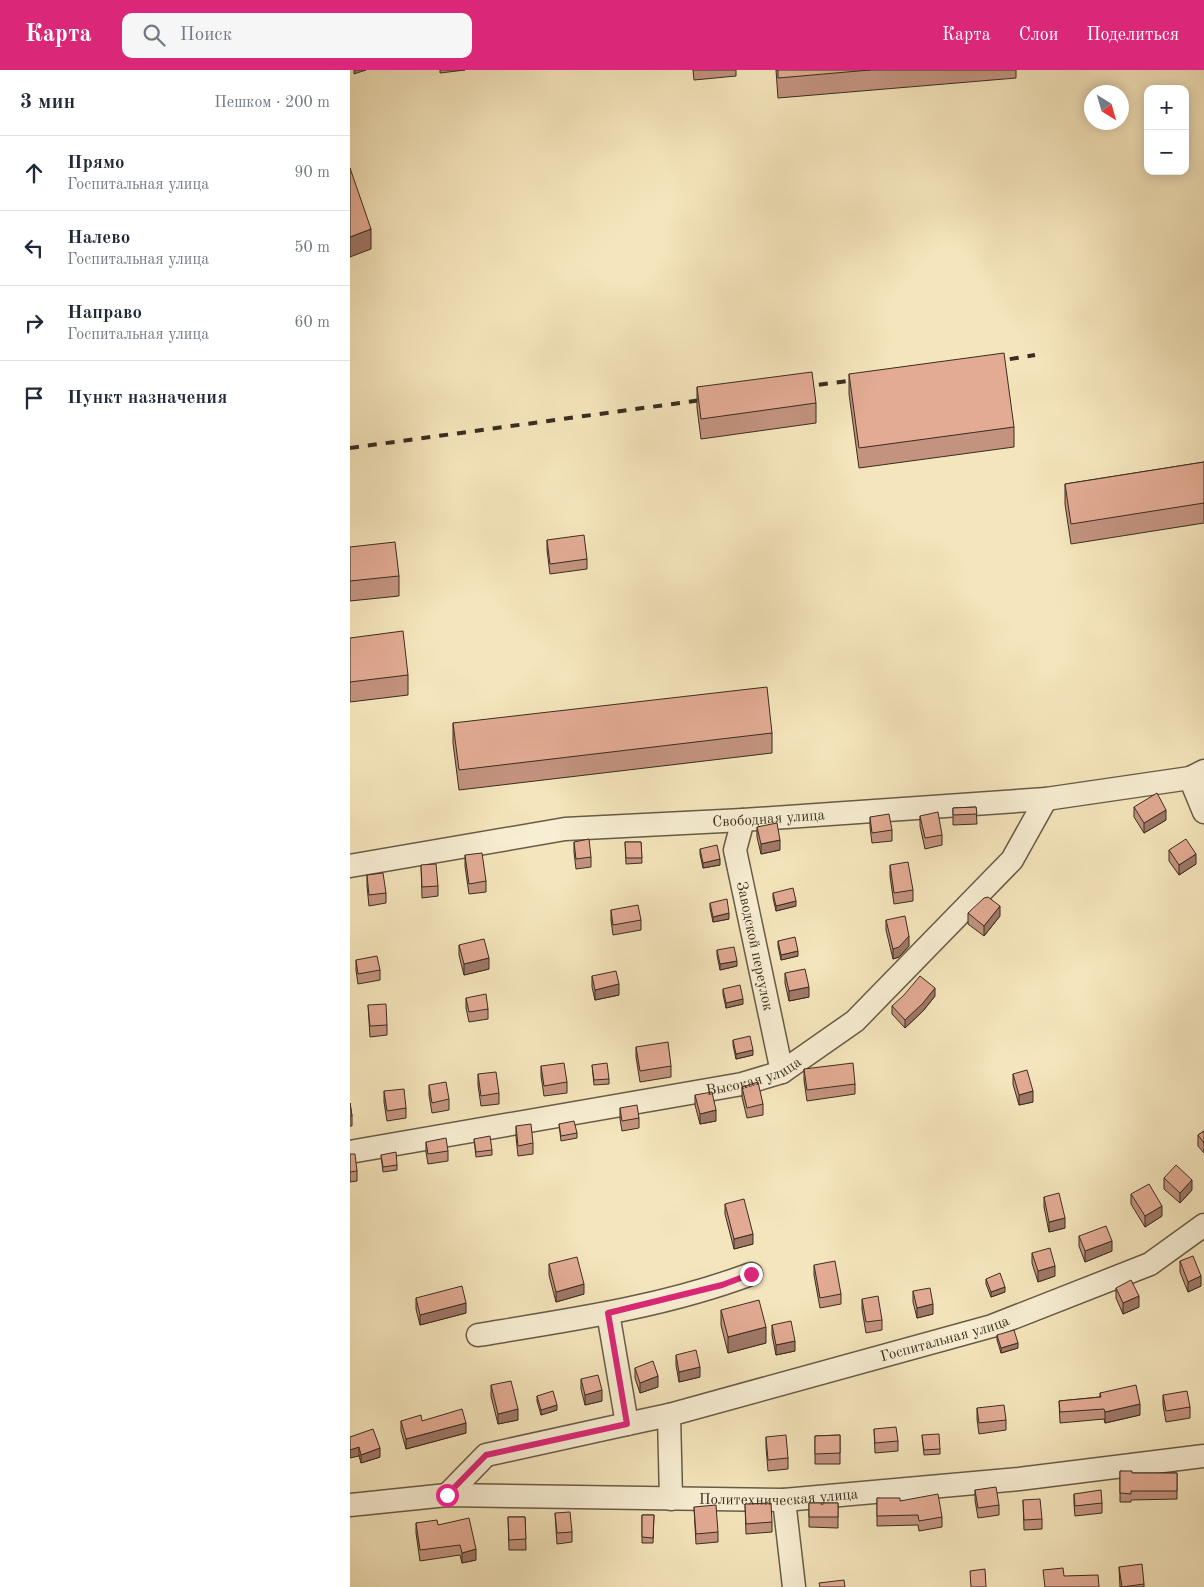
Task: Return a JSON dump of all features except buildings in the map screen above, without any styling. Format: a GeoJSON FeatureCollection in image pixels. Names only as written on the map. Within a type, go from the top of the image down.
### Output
{"type":"FeatureCollection","features":[{"type":"Feature","properties":{"kind":"street","name":"Свободная улица"},"geometry":{"type":"LineString","coordinates":[[350,866],[566,829],[742,820],[1046,799],[1197,775]]}},
{"type":"Feature","properties":{"kind":"street"},"geometry":{"type":"LineString","coordinates":[[1197,775],[1204,812]]}},
{"type":"Feature","properties":{"kind":"street","name":"Высокая улица"},"geometry":{"type":"LineString","coordinates":[[350,1152],[742,1084],[782,1072],[855,1021],[1012,860],[1046,799]]}},
{"type":"Feature","properties":{"kind":"street","name":"Заводской переулок"},"geometry":{"type":"LineString","coordinates":[[742,820],[735,850],[782,1072]]}},
{"type":"Feature","properties":{"kind":"street","name":"Госпитальная улица"},"geometry":{"type":"LineString","coordinates":[[447,1495],[486,1455],[670,1415],[992,1326],[1150,1264],[1204,1225]]}},
{"type":"Feature","properties":{"kind":"street"},"geometry":{"type":"LineString","coordinates":[[478,1335],[608,1313],[722,1285],[751,1274]]}},
{"type":"Feature","properties":{"kind":"street"},"geometry":{"type":"LineString","coordinates":[[608,1313],[627,1424]]}},
{"type":"Feature","properties":{"kind":"street"},"geometry":{"type":"LineString","coordinates":[[670,1415],[671,1499]]}},
{"type":"Feature","properties":{"kind":"street","name":"Политехническая улица"},"geometry":{"type":"LineString","coordinates":[[350,1505],[447,1495],[784,1500],[1019,1479],[1204,1456]]}},
{"type":"Feature","properties":{"kind":"street"},"geometry":{"type":"LineString","coordinates":[[784,1500],[794,1587]]}},
{"type":"Feature","properties":{"kind":"railway"},"geometry":{"type":"LineString","coordinates":[[992,362],[1035,355]]}},
{"type":"Feature","properties":{"kind":"railway"},"geometry":{"type":"LineString","coordinates":[[801,387],[863,379]]}},
{"type":"Feature","properties":{"kind":"railway"},"geometry":{"type":"LineString","coordinates":[[350,448],[709,399]]}},
{"type":"Feature","properties":{"kind":"route"},"geometry":{"type":"LineString","coordinates":[[447,1495],[486,1455],[627,1424],[608,1313],[722,1285],[751,1274]]}}]}
